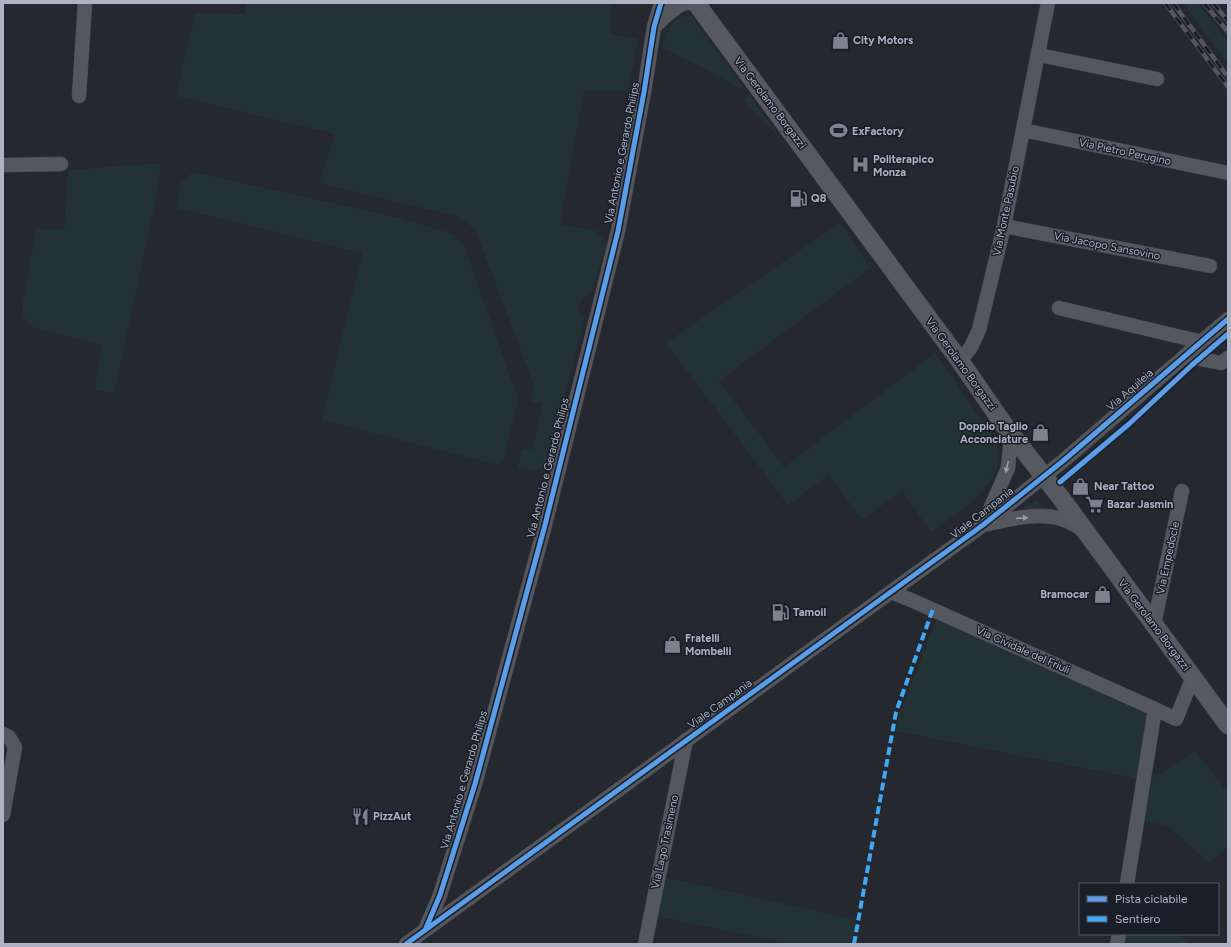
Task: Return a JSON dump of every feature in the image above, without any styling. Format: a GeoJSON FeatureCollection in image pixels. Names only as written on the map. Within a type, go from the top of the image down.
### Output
{"type":"FeatureCollection","features":[{"type":"Feature","properties":{"kind":"main road","name":"Via Gerolamo Borgazzi"},"geometry":{"type":"LineString","coordinates":[[696,3],[960,361],[1007,429],[1062,498],[1228,725]]}},
{"type":"Feature","properties":{"kind":"street"},"geometry":{"type":"LineString","coordinates":[[79,96],[85,3]]}},
{"type":"Feature","properties":{"kind":"street","name":"Via Antonio e Gerardo Philips"},"geometry":{"type":"LineString","coordinates":[[425,930],[440,895],[475,784],[545,525],[618,231],[644,92],[654,27],[661,3]]}},
{"type":"Feature","properties":{"kind":"street"},"geometry":{"type":"LineString","coordinates":[[654,27],[676,8],[685,3],[696,3]]}},
{"type":"Feature","properties":{"kind":"street","name":"Via Monte Pasubio"},"geometry":{"type":"LineString","coordinates":[[960,361],[971,347],[979,330],[1004,226],[1039,55],[1048,3]]}},
{"type":"Feature","properties":{"kind":"street"},"geometry":{"type":"LineString","coordinates":[[1039,55],[1157,80]]}},
{"type":"Feature","properties":{"kind":"street","name":"Via Pietro Perugino"},"geometry":{"type":"LineString","coordinates":[[1023,130],[1228,173]]}},
{"type":"Feature","properties":{"kind":"street"},"geometry":{"type":"LineString","coordinates":[[3,165],[61,164]]}},
{"type":"Feature","properties":{"kind":"street","name":"Via Jacopo Sansovino"},"geometry":{"type":"LineString","coordinates":[[1004,226],[1210,266]]}},
{"type":"Feature","properties":{"kind":"street"},"geometry":{"type":"LineString","coordinates":[[1059,308],[1202,342]]}},
{"type":"Feature","properties":{"kind":"street","name":"Via Aquileia"},"geometry":{"type":"LineString","coordinates":[[1044,476],[1228,319]]}},
{"type":"Feature","properties":{"kind":"street"},"geometry":{"type":"LineString","coordinates":[[1185,356],[1221,363],[1228,358]]}},
{"type":"Feature","properties":{"kind":"street","name":"Viale Campania"},"geometry":{"type":"LineString","coordinates":[[983,525],[1008,468],[1010,444],[1007,429]]}},
{"type":"Feature","properties":{"kind":"street","name":"Viale Campania"},"geometry":{"type":"LineString","coordinates":[[406,944],[983,525],[1044,476]]}},
{"type":"Feature","properties":{"kind":"street","name":"Via Empedocle"},"geometry":{"type":"LineString","coordinates":[[1154,624],[1182,491]]}},
{"type":"Feature","properties":{"kind":"street","name":"Viale Campania"},"geometry":{"type":"LineString","coordinates":[[983,525],[1011,518],[1047,516],[1062,519],[1085,530]]}},
{"type":"Feature","properties":{"kind":"street","name":"Via Cividale del Friuli"},"geometry":{"type":"LineString","coordinates":[[891,592],[1176,719],[1193,677]]}},
{"type":"Feature","properties":{"kind":"street"},"geometry":{"type":"LineString","coordinates":[[1127,883],[1155,709]]}},
{"type":"Feature","properties":{"kind":"street"},"geometry":{"type":"LineString","coordinates":[[3,734],[9,737],[15,747],[3,815]]}},
{"type":"Feature","properties":{"kind":"street","name":"Via Lago Trasimeno"},"geometry":{"type":"LineString","coordinates":[[644,944],[686,740]]}},
{"type":"Feature","properties":{"kind":"shaded area"},"geometry":{"type":"Polygon","coordinates":[[[246,3],[612,3],[610,34],[638,39],[628,91],[584,91],[560,224],[596,231],[607,243],[591,293],[582,298],[578,308],[585,317],[547,465],[533,471],[518,467],[522,449],[533,449],[542,404],[531,401],[533,383],[475,229],[459,217],[319,183],[335,134],[176,96],[195,13],[244,14],[246,3]]]}},
{"type":"Feature","properties":{"kind":"shaded area"},"geometry":{"type":"Polygon","coordinates":[[[1183,3],[1198,3],[1228,41],[1228,64],[1183,3]]]}},
{"type":"Feature","properties":{"kind":"shaded area"},"geometry":{"type":"Polygon","coordinates":[[[684,15],[692,17],[776,131],[780,138],[744,101],[747,92],[662,48],[667,33],[674,21],[684,15]]]}},
{"type":"Feature","properties":{"kind":"shaded area"},"geometry":{"type":"Polygon","coordinates":[[[161,163],[155,203],[114,394],[95,390],[101,345],[34,328],[23,317],[23,301],[36,229],[64,229],[68,170],[161,163]]]}},
{"type":"Feature","properties":{"kind":"shaded area"},"geometry":{"type":"Polygon","coordinates":[[[193,172],[400,218],[453,234],[464,245],[518,399],[504,458],[498,465],[322,420],[362,253],[176,208],[181,183],[193,172]]]}},
{"type":"Feature","properties":{"kind":"shaded area"},"geometry":{"type":"Polygon","coordinates":[[[841,222],[870,268],[719,381],[784,467],[935,352],[995,440],[999,458],[994,475],[980,494],[931,532],[902,491],[862,520],[829,475],[788,505],[666,343],[841,222]]]}},
{"type":"Feature","properties":{"kind":"shaded area"},"geometry":{"type":"Polygon","coordinates":[[[1037,500],[1041,508],[1027,511],[1025,507],[1037,500]]]}},
{"type":"Feature","properties":{"kind":"shaded area"},"geometry":{"type":"Polygon","coordinates":[[[938,615],[1150,710],[1139,779],[895,731],[899,714],[938,615]]]}},
{"type":"Feature","properties":{"kind":"shaded area"},"geometry":{"type":"Polygon","coordinates":[[[1195,750],[1228,793],[1228,845],[1210,864],[1168,826],[1144,821],[1153,774],[1160,774],[1195,750]]]}},
{"type":"Feature","properties":{"kind":"shaded area"},"geometry":{"type":"Polygon","coordinates":[[[665,877],[856,920],[852,944],[791,944],[656,916],[665,877]]]}},
{"type":"Feature","properties":{"kind":"shaded area"},"geometry":{"type":"Polygon","coordinates":[[[1123,935],[1180,935],[1190,944],[1119,944],[1123,935]]]}},
{"type":"Feature","properties":{"kind":"railway"},"geometry":{"type":"LineString","coordinates":[[1165,3],[1228,87]]}},
{"type":"Feature","properties":{"kind":"railway"},"geometry":{"type":"LineString","coordinates":[[1173,3],[1228,77]]}},
{"type":"Feature","properties":{"kind":"railway"},"geometry":{"type":"LineString","coordinates":[[1204,3],[1228,32]]}},
{"type":"Feature","properties":{"kind":"railway"},"geometry":{"type":"LineString","coordinates":[[1213,3],[1228,21]]}},
{"type":"Feature","properties":{"kind":"marked path"},"geometry":{"type":"LineString","coordinates":[[854,944],[896,712],[933,609]]}},
{"type":"Feature","properties":{"kind":"cycle path"},"geometry":{"type":"LineString","coordinates":[[426,928],[440,895],[475,784],[545,525],[618,231],[644,92],[654,27],[661,3]]}},
{"type":"Feature","properties":{"kind":"cycle path"},"geometry":{"type":"LineString","coordinates":[[406,944],[983,525],[1063,461],[1228,319]]}},
{"type":"Feature","properties":{"kind":"cycle path"},"geometry":{"type":"LineString","coordinates":[[1060,482],[1129,424],[1192,365],[1228,334]]}},
{"type":"Feature","properties":{"kind":"place","name":"City Motors"},"geometry":{"type":"Point","coordinates":[840,40]}},
{"type":"Feature","properties":{"kind":"place","name":"ExFactory"},"geometry":{"type":"Point","coordinates":[839,131]}},
{"type":"Feature","properties":{"kind":"place","name":"Politerapico Monza"},"geometry":{"type":"Point","coordinates":[860,165]}},
{"type":"Feature","properties":{"kind":"place","name":"Q8"},"geometry":{"type":"Point","coordinates":[798,198]}},
{"type":"Feature","properties":{"kind":"place","name":"Doppio Taglio Acconciature"},"geometry":{"type":"Point","coordinates":[1041,432]}},
{"type":"Feature","properties":{"kind":"place","name":"Near Tattoo"},"geometry":{"type":"Point","coordinates":[1081,486]}},
{"type":"Feature","properties":{"kind":"place","name":"Bazar Jasmin"},"geometry":{"type":"Point","coordinates":[1094,504]}},
{"type":"Feature","properties":{"kind":"place","name":"Bramocar"},"geometry":{"type":"Point","coordinates":[1102,594]}},
{"type":"Feature","properties":{"kind":"place","name":"Tamoil"},"geometry":{"type":"Point","coordinates":[780,612]}},
{"type":"Feature","properties":{"kind":"place","name":"Fratelli Mombelli"},"geometry":{"type":"Point","coordinates":[672,644]}},
{"type":"Feature","properties":{"kind":"place","name":"PizzAut"},"geometry":{"type":"Point","coordinates":[360,816]}}]}
